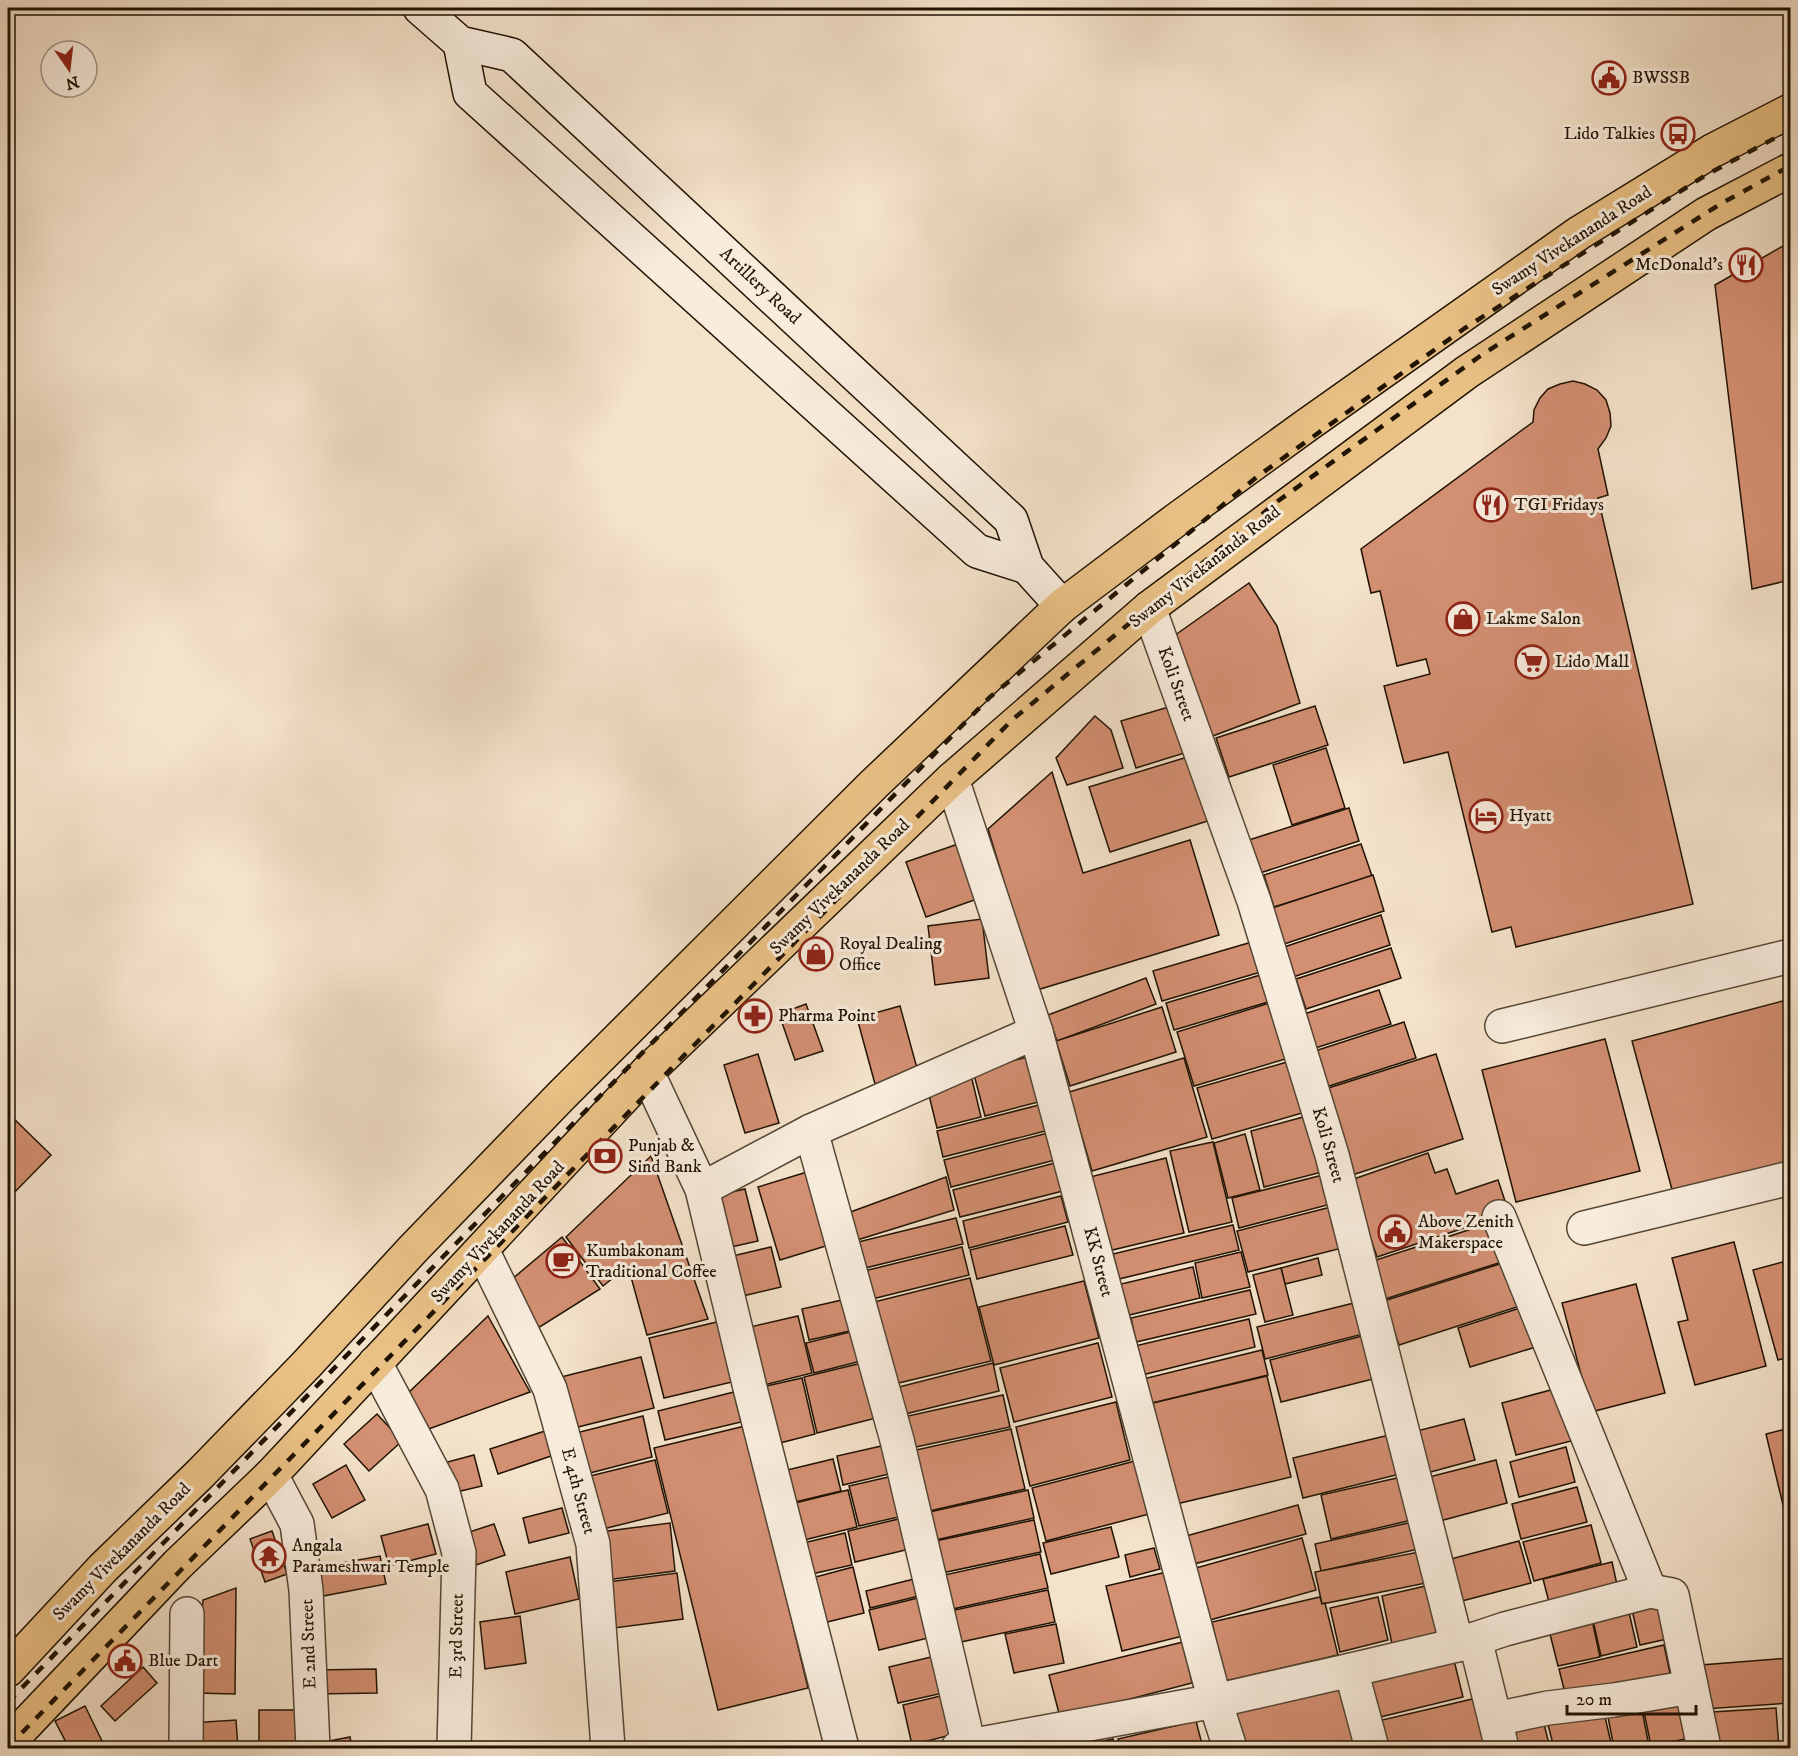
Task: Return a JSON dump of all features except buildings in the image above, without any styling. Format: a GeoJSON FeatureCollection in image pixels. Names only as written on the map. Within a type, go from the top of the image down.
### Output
{"type":"FeatureCollection","features":[{"type":"Feature","properties":{"kind":"main road","name":"Swamy Vivekananda Road"},"geometry":{"type":"LineString","coordinates":[[8,1670],[103,1568],[200,1474],[306,1365],[414,1248],[562,1095],[874,784],[1062,606],[1288,439],[1579,233],[1712,151],[1791,111]]}},
{"type":"Feature","properties":{"kind":"main road","name":"Swamy Vivekananda Road"},"geometry":{"type":"LineString","coordinates":[[8,1743],[177,1564],[271,1475],[647,1072],[952,779],[1149,608],[1467,372],[1706,214],[1791,170]]}},
{"type":"Feature","properties":{"kind":"street","name":"Artillery Road"},"geometry":{"type":"LineString","coordinates":[[420,8],[460,43],[512,55],[1011,520],[1027,567],[1062,606]]}},
{"type":"Feature","properties":{"kind":"street"},"geometry":{"type":"LineString","coordinates":[[460,43],[471,93],[977,551],[1027,567]]}},
{"type":"Feature","properties":{"kind":"street"},"geometry":{"type":"LineString","coordinates":[[977,551],[1011,520]]}},
{"type":"Feature","properties":{"kind":"street","name":"Koli Street"},"geometry":{"type":"LineString","coordinates":[[1149,608],[1254,901],[1479,1638],[1499,1734]]}},
{"type":"Feature","properties":{"kind":"street","name":"KK Street"},"geometry":{"type":"LineString","coordinates":[[952,779],[1036,1032],[1215,1701],[1230,1749]]}},
{"type":"Feature","properties":{"kind":"street"},"geometry":{"type":"LineString","coordinates":[[1502,1026],[1791,956]]}},
{"type":"Feature","properties":{"kind":"street"},"geometry":{"type":"LineString","coordinates":[[702,1189],[811,1131],[1036,1032]]}},
{"type":"Feature","properties":{"kind":"street"},"geometry":{"type":"LineString","coordinates":[[647,1072],[702,1189],[842,1749]]}},
{"type":"Feature","properties":{"kind":"street"},"geometry":{"type":"LineString","coordinates":[[811,1131],[897,1440],[964,1747],[1215,1701],[1479,1638],[1650,1591],[1672,1595],[1704,1749]]}},
{"type":"Feature","properties":{"kind":"street"},"geometry":{"type":"LineString","coordinates":[[1584,1228],[1791,1178]]}},
{"type":"Feature","properties":{"kind":"street"},"geometry":{"type":"LineString","coordinates":[[1499,1217],[1650,1591]]}},
{"type":"Feature","properties":{"kind":"street","name":"E 4th Street"},"geometry":{"type":"LineString","coordinates":[[482,1250],[550,1389],[593,1544],[608,1749]]}},
{"type":"Feature","properties":{"kind":"street","name":"E 3rd Street"},"geometry":{"type":"LineString","coordinates":[[375,1363],[442,1489],[459,1553],[454,1749]]}},
{"type":"Feature","properties":{"kind":"street","name":"E 2nd Street"},"geometry":{"type":"LineString","coordinates":[[271,1475],[297,1524],[306,1590],[313,1749]]}},
{"type":"Feature","properties":{"kind":"street"},"geometry":{"type":"LineString","coordinates":[[186,1749],[187,1614]]}},
{"type":"Feature","properties":{"kind":"street"},"geometry":{"type":"LineString","coordinates":[[1351,1670],[1371,1749]]}},
{"type":"Feature","properties":{"kind":"street"},"geometry":{"type":"LineString","coordinates":[[1499,1734],[1548,1708],[1691,1687]]}},
{"type":"Feature","properties":{"kind":"railway"},"geometry":{"type":"LineString","coordinates":[[8,1702],[990,697],[1258,476],[1465,328],[1706,175],[1790,130]]}},
{"type":"Feature","properties":{"kind":"railway"},"geometry":{"type":"LineString","coordinates":[[8,1747],[1012,720],[1278,501],[1483,354],[1722,203],[1790,166]]}},
{"type":"Feature","properties":{"kind":"place","name":"BWSSB"},"geometry":{"type":"Point","coordinates":[1609,78]}},
{"type":"Feature","properties":{"kind":"place","name":"Lido Talkies"},"geometry":{"type":"Point","coordinates":[1678,134]}},
{"type":"Feature","properties":{"kind":"place","name":"McDonald's"},"geometry":{"type":"Point","coordinates":[1746,265]}},
{"type":"Feature","properties":{"kind":"place","name":"TGI Fridays"},"geometry":{"type":"Point","coordinates":[1491,505]}},
{"type":"Feature","properties":{"kind":"place","name":"Lakme Salon"},"geometry":{"type":"Point","coordinates":[1463,619]}},
{"type":"Feature","properties":{"kind":"place","name":"Lido Mall"},"geometry":{"type":"Point","coordinates":[1532,662]}},
{"type":"Feature","properties":{"kind":"place","name":"Hyatt"},"geometry":{"type":"Point","coordinates":[1486,816]}},
{"type":"Feature","properties":{"kind":"place","name":"Royal Dealing Office"},"geometry":{"type":"Point","coordinates":[816,954]}},
{"type":"Feature","properties":{"kind":"place","name":"Pharma Point"},"geometry":{"type":"Point","coordinates":[755,1016]}},
{"type":"Feature","properties":{"kind":"place","name":"Punjab & Sind Bank"},"geometry":{"type":"Point","coordinates":[605,1156]}},
{"type":"Feature","properties":{"kind":"place","name":"Above Zenith Makerspace"},"geometry":{"type":"Point","coordinates":[1395,1232]}},
{"type":"Feature","properties":{"kind":"place","name":"Kumbakonam Traditional Coffee"},"geometry":{"type":"Point","coordinates":[563,1261]}},
{"type":"Feature","properties":{"kind":"place","name":"Angala Parameshwari Temple"},"geometry":{"type":"Point","coordinates":[269,1556]}},
{"type":"Feature","properties":{"kind":"place","name":"Blue Dart"},"geometry":{"type":"Point","coordinates":[125,1661]}}]}
